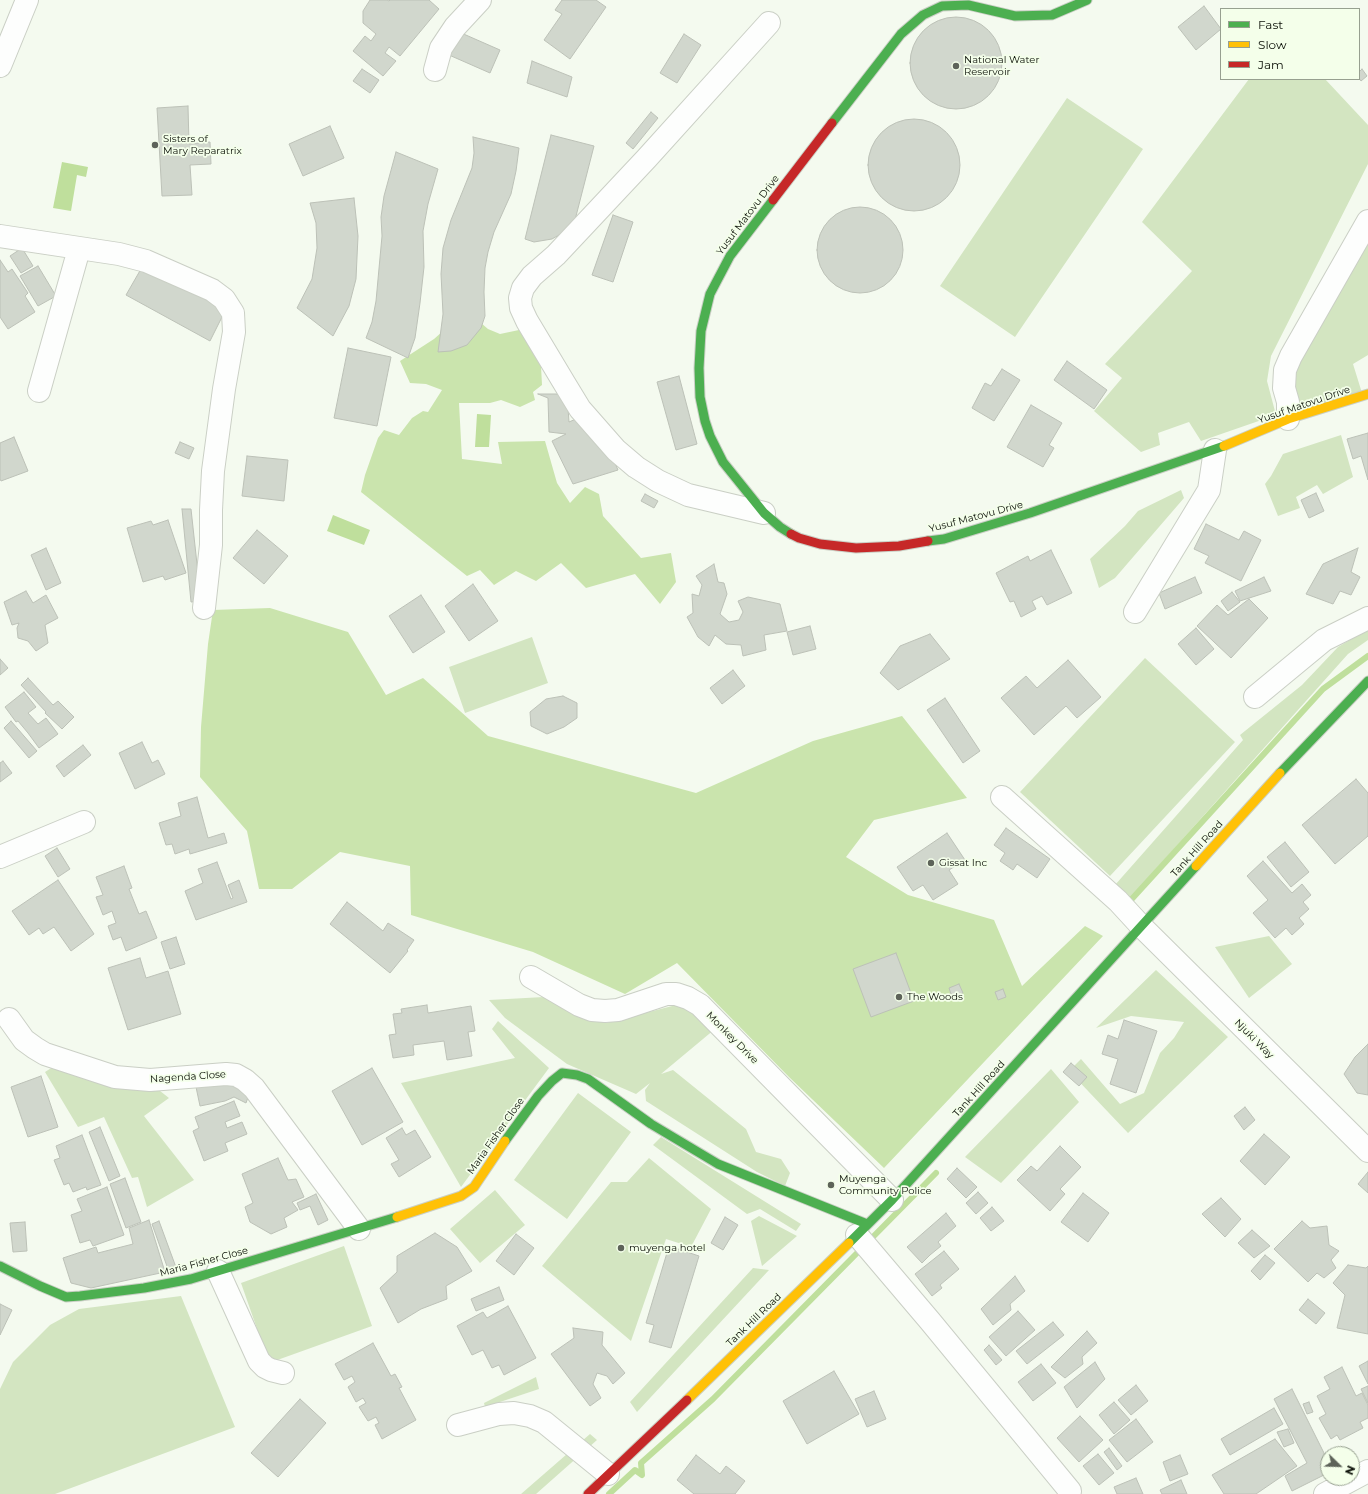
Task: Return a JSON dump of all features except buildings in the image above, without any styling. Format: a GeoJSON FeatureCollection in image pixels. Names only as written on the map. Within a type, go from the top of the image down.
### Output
{"type":"FeatureCollection","features":[{"type":"Feature","properties":{"kind":"street"},"geometry":{"type":"LineString","coordinates":[[0,66],[27,0]]}},
{"type":"Feature","properties":{"kind":"street"},"geometry":{"type":"LineString","coordinates":[[435,70],[441,48],[455,27],[480,0]]}},
{"type":"Feature","properties":{"kind":"street","name":"Yusuf Matovu Drive"},"geometry":{"type":"LineString","coordinates":[[1087,0],[1052,15],[1015,16],[968,5],[942,6],[923,15],[901,34],[730,256],[710,294],[701,331],[698,368],[700,397],[710,436],[723,462],[764,513],[780,527],[799,538],[820,544],[856,548],[899,546],[944,539],[1023,515],[1215,450],[1288,420],[1368,394]]}},
{"type":"Feature","properties":{"kind":"street"},"geometry":{"type":"LineString","coordinates":[[764,513],[688,494],[658,481],[636,467],[616,450],[580,409],[527,321],[521,308],[520,298],[523,288],[532,276],[556,255],[637,170],[770,23]]}},
{"type":"Feature","properties":{"kind":"street"},"geometry":{"type":"LineString","coordinates":[[1288,420],[1288,402],[1284,388],[1285,370],[1291,356],[1368,221]]}},
{"type":"Feature","properties":{"kind":"street"},"geometry":{"type":"LineString","coordinates":[[0,236],[119,254],[146,261],[212,290],[224,299],[233,313],[234,332],[224,389],[214,464],[210,510],[212,545],[204,608]]}},
{"type":"Feature","properties":{"kind":"street"},"geometry":{"type":"LineString","coordinates":[[39,391],[79,249]]}},
{"type":"Feature","properties":{"kind":"street"},"geometry":{"type":"LineString","coordinates":[[1135,612],[1209,490],[1215,450]]}},
{"type":"Feature","properties":{"kind":"street"},"geometry":{"type":"LineString","coordinates":[[1255,697],[1324,640],[1368,618]]}},
{"type":"Feature","properties":{"kind":"street","name":"Tank Hill Road"},"geometry":{"type":"LineString","coordinates":[[588,1494],[784,1307],[892,1200],[1282,771],[1368,681]]}},
{"type":"Feature","properties":{"kind":"street","name":"Njuki Way"},"geometry":{"type":"LineString","coordinates":[[1002,797],[1118,902],[1367,1148]]}},
{"type":"Feature","properties":{"kind":"street"},"geometry":{"type":"LineString","coordinates":[[0,857],[84,822]]}},
{"type":"Feature","properties":{"kind":"street","name":"Monkey Drive"},"geometry":{"type":"LineString","coordinates":[[531,977],[579,1005],[592,1010],[618,1010],[666,994],[676,994],[688,998],[700,1005],[892,1200]]}},
{"type":"Feature","properties":{"kind":"street","name":"Nagenda Close"},"geometry":{"type":"LineString","coordinates":[[9,1019],[24,1040],[40,1051],[115,1076],[150,1080],[226,1074],[236,1075],[245,1080],[254,1088],[360,1229]]}},
{"type":"Feature","properties":{"kind":"street","name":"Maria Fisher Close"},"geometry":{"type":"LineString","coordinates":[[0,1266],[66,1297],[144,1288],[191,1279],[360,1229],[447,1201],[461,1196],[474,1187],[500,1146],[538,1096],[562,1073],[577,1075],[588,1079],[651,1124],[718,1164],[862,1230]]}},
{"type":"Feature","properties":{"kind":"street"},"geometry":{"type":"LineString","coordinates":[[862,1230],[930,1320],[1070,1491]]}},
{"type":"Feature","properties":{"kind":"street"},"geometry":{"type":"LineString","coordinates":[[218,1271],[259,1361],[271,1370],[283,1373]]}},
{"type":"Feature","properties":{"kind":"street"},"geometry":{"type":"LineString","coordinates":[[458,1425],[499,1414],[514,1413],[530,1416],[544,1422],[608,1474]]}},
{"type":"Feature","properties":{"kind":"street"},"geometry":{"type":"LineString","coordinates":[[1325,1494],[1368,1471]]}},
{"type":"Feature","properties":{"kind":"shaded area"},"geometry":{"type":"Polygon","coordinates":[[[1248,80],[1326,80],[1368,125],[1368,164],[1271,356],[1267,381],[1276,415],[1201,441],[1189,422],[1158,433],[1160,445],[1141,452],[1094,411],[1122,378],[1105,364],[1192,271],[1142,222],[1248,80]]]}},
{"type":"Feature","properties":{"kind":"shaded area"},"geometry":{"type":"Polygon","coordinates":[[[1067,98],[1143,149],[1015,337],[940,286],[1067,98]]]}},
{"type":"Feature","properties":{"kind":"shaded area"},"geometry":{"type":"Polygon","coordinates":[[[62,162],[88,167],[86,177],[77,175],[71,211],[53,208],[62,162]]]}},
{"type":"Feature","properties":{"kind":"shaded area"},"geometry":{"type":"Polygon","coordinates":[[[1368,239],[1368,355],[1353,364],[1362,393],[1296,410],[1290,373],[1368,239]]]}},
{"type":"Feature","properties":{"kind":"shaded area"},"geometry":{"type":"Polygon","coordinates":[[[460,316],[474,317],[488,329],[500,334],[519,330],[532,336],[541,366],[542,385],[533,392],[535,400],[520,407],[501,400],[490,403],[459,403],[462,459],[502,464],[498,442],[545,441],[557,483],[570,503],[585,487],[599,494],[603,516],[641,558],[671,553],[676,582],[660,604],[635,574],[586,588],[561,563],[536,581],[516,571],[494,585],[480,570],[467,576],[361,492],[365,475],[378,438],[384,430],[399,435],[412,418],[423,411],[428,412],[442,390],[426,384],[410,383],[400,361],[434,339],[460,316]]]}},
{"type":"Feature","properties":{"kind":"shaded area"},"geometry":{"type":"Polygon","coordinates":[[[477,414],[491,415],[489,447],[475,447],[477,414]]]}},
{"type":"Feature","properties":{"kind":"shaded area"},"geometry":{"type":"Polygon","coordinates":[[[1341,435],[1353,477],[1323,494],[1317,485],[1296,497],[1300,508],[1278,516],[1265,484],[1283,454],[1341,435]]]}},
{"type":"Feature","properties":{"kind":"shaded area"},"geometry":{"type":"Polygon","coordinates":[[[1181,490],[1184,498],[1115,578],[1099,588],[1090,559],[1125,526],[1138,511],[1181,490]]]}},
{"type":"Feature","properties":{"kind":"shaded area"},"geometry":{"type":"Polygon","coordinates":[[[333,515],[370,530],[364,545],[327,531],[333,515]]]}},
{"type":"Feature","properties":{"kind":"shaded area"},"geometry":{"type":"Polygon","coordinates":[[[270,608],[348,632],[386,695],[423,678],[488,736],[696,793],[813,741],[902,716],[967,798],[874,820],[846,857],[908,895],[994,920],[1022,986],[1085,926],[1103,936],[884,1168],[789,1077],[677,963],[625,994],[533,952],[411,915],[410,866],[340,852],[292,889],[259,889],[247,831],[200,777],[201,727],[208,644],[213,610],[270,608]]]}},
{"type":"Feature","properties":{"kind":"shaded area"},"geometry":{"type":"Polygon","coordinates":[[[1368,629],[1368,640],[1348,654],[1129,899],[1115,885],[1243,740],[1240,735],[1302,685],[1338,647],[1368,629]]]}},
{"type":"Feature","properties":{"kind":"shaded area"},"geometry":{"type":"Polygon","coordinates":[[[532,637],[548,683],[465,713],[449,667],[532,637]]]}},
{"type":"Feature","properties":{"kind":"shaded area"},"geometry":{"type":"Polygon","coordinates":[[[1145,658],[1235,742],[1110,876],[1020,792],[1145,658]]]}},
{"type":"Feature","properties":{"kind":"shaded area"},"geometry":{"type":"Polygon","coordinates":[[[1269,936],[1292,964],[1249,998],[1215,947],[1269,936]]]}},
{"type":"Feature","properties":{"kind":"shaded area"},"geometry":{"type":"Polygon","coordinates":[[[1156,970],[1228,1037],[1128,1133],[1069,1071],[1081,1059],[1120,1104],[1144,1093],[1160,1053],[1174,1038],[1184,1022],[1131,1016],[1096,1028],[1156,970]]]}},
{"type":"Feature","properties":{"kind":"shaded area"},"geometry":{"type":"Polygon","coordinates":[[[544,997],[606,1023],[680,1004],[715,1029],[661,1074],[673,1070],[746,1129],[756,1152],[781,1159],[790,1173],[785,1186],[757,1172],[646,1101],[645,1090],[650,1083],[636,1094],[567,1064],[505,1018],[489,1000],[544,997]]]}},
{"type":"Feature","properties":{"kind":"shaded area"},"geometry":{"type":"Polygon","coordinates":[[[498,1021],[549,1068],[461,1187],[401,1083],[515,1058],[492,1029],[498,1021]]]}},
{"type":"Feature","properties":{"kind":"shaded area"},"geometry":{"type":"Polygon","coordinates":[[[56,1065],[155,1087],[169,1098],[144,1116],[194,1180],[147,1207],[138,1177],[132,1178],[104,1117],[78,1127],[45,1072],[56,1065]]]}},
{"type":"Feature","properties":{"kind":"shaded area"},"geometry":{"type":"Polygon","coordinates":[[[1051,1069],[1079,1102],[1001,1183],[965,1157],[1051,1069]]]}},
{"type":"Feature","properties":{"kind":"shaded area"},"geometry":{"type":"Polygon","coordinates":[[[578,1093],[631,1132],[567,1219],[514,1180],[578,1093]]]}},
{"type":"Feature","properties":{"kind":"shaded area"},"geometry":{"type":"Polygon","coordinates":[[[661,1137],[801,1224],[796,1231],[760,1209],[747,1214],[653,1145],[661,1137]]]}},
{"type":"Feature","properties":{"kind":"shaded area"},"geometry":{"type":"Polygon","coordinates":[[[649,1158],[711,1209],[691,1247],[666,1239],[631,1341],[542,1266],[611,1182],[627,1182],[649,1158]]]}},
{"type":"Feature","properties":{"kind":"shaded area"},"geometry":{"type":"Polygon","coordinates":[[[495,1190],[525,1225],[480,1263],[450,1229],[495,1190]]]}},
{"type":"Feature","properties":{"kind":"shaded area"},"geometry":{"type":"Polygon","coordinates":[[[759,1216],[797,1236],[762,1266],[751,1221],[759,1216]]]}},
{"type":"Feature","properties":{"kind":"shaded area"},"geometry":{"type":"Polygon","coordinates":[[[344,1246],[372,1326],[269,1363],[241,1283],[344,1246]]]}},
{"type":"Feature","properties":{"kind":"shaded area"},"geometry":{"type":"Polygon","coordinates":[[[753,1268],[769,1270],[637,1412],[630,1402],[753,1268]]]}},
{"type":"Feature","properties":{"kind":"shaded area"},"geometry":{"type":"Polygon","coordinates":[[[181,1296],[235,1427],[55,1494],[0,1494],[0,1389],[13,1362],[50,1325],[79,1309],[181,1296]]]}},
{"type":"Feature","properties":{"kind":"shaded area"},"geometry":{"type":"Polygon","coordinates":[[[536,1377],[539,1389],[485,1407],[484,1403],[536,1377]]]}},
{"type":"Feature","properties":{"kind":"shaded area"},"geometry":{"type":"Polygon","coordinates":[[[590,1434],[597,1440],[536,1494],[521,1494],[590,1434]]]}},
{"type":"Feature","properties":{"kind":"waterway"},"geometry":{"type":"LineString","coordinates":[[1130,901],[1323,689],[1368,656]]}},
{"type":"Feature","properties":{"kind":"waterway"},"geometry":{"type":"LineString","coordinates":[[609,1494],[635,1470],[642,1475],[641,1463],[713,1399],[936,1173]]}},
{"type":"Feature","properties":{"kind":"traffic: fast"},"geometry":{"type":"LineString","coordinates":[[832,123],[901,34],[923,15],[942,6],[968,5],[1015,16],[1052,15],[1087,0]]}},
{"type":"Feature","properties":{"kind":"traffic: fast"},"geometry":{"type":"LineString","coordinates":[[773,200],[730,256],[710,294],[701,331],[699,368],[700,397],[710,436],[723,462],[764,513],[780,527],[791,534]]}},
{"type":"Feature","properties":{"kind":"traffic: fast"},"geometry":{"type":"LineString","coordinates":[[928,541],[944,539],[1030,513],[1224,446]]}},
{"type":"Feature","properties":{"kind":"traffic: fast"},"geometry":{"type":"LineString","coordinates":[[1280,773],[1368,681]]}},
{"type":"Feature","properties":{"kind":"traffic: fast"},"geometry":{"type":"LineString","coordinates":[[849,1243],[892,1200],[1196,866]]}},
{"type":"Feature","properties":{"kind":"traffic: fast"},"geometry":{"type":"LineString","coordinates":[[505,1141],[538,1096],[552,1081],[562,1073],[577,1075],[588,1079],[651,1124],[718,1164],[867,1224]]}},
{"type":"Feature","properties":{"kind":"traffic: fast"},"geometry":{"type":"LineString","coordinates":[[0,1266],[66,1297],[80,1296],[144,1288],[191,1279],[397,1217]]}},
{"type":"Feature","properties":{"kind":"traffic: slow"},"geometry":{"type":"LineString","coordinates":[[1224,446],[1288,419],[1368,394]]}},
{"type":"Feature","properties":{"kind":"traffic: slow"},"geometry":{"type":"LineString","coordinates":[[1196,866],[1280,773]]}},
{"type":"Feature","properties":{"kind":"traffic: slow"},"geometry":{"type":"LineString","coordinates":[[397,1217],[461,1196],[474,1187],[505,1141]]}},
{"type":"Feature","properties":{"kind":"traffic: slow"},"geometry":{"type":"LineString","coordinates":[[687,1400],[849,1243]]}},
{"type":"Feature","properties":{"kind":"traffic: jam"},"geometry":{"type":"LineString","coordinates":[[773,200],[832,123]]}},
{"type":"Feature","properties":{"kind":"traffic: jam"},"geometry":{"type":"LineString","coordinates":[[791,534],[820,544],[856,548],[899,546],[928,541]]}},
{"type":"Feature","properties":{"kind":"traffic: jam"},"geometry":{"type":"LineString","coordinates":[[588,1494],[687,1400]]}},
{"type":"Feature","properties":{"kind":"place","name":"National Water Reservoir"},"geometry":{"type":"Point","coordinates":[956,66]}},
{"type":"Feature","properties":{"kind":"place","name":"Sisters of Mary Reparatrix"},"geometry":{"type":"Point","coordinates":[155,145]}},
{"type":"Feature","properties":{"kind":"place","name":"Gissat Inc"},"geometry":{"type":"Point","coordinates":[931,863]}},
{"type":"Feature","properties":{"kind":"place","name":"The Woods"},"geometry":{"type":"Point","coordinates":[899,997]}},
{"type":"Feature","properties":{"kind":"place","name":"Muyenga Community Police"},"geometry":{"type":"Point","coordinates":[831,1185]}},
{"type":"Feature","properties":{"kind":"place","name":"muyenga hotel"},"geometry":{"type":"Point","coordinates":[621,1248]}}]}
